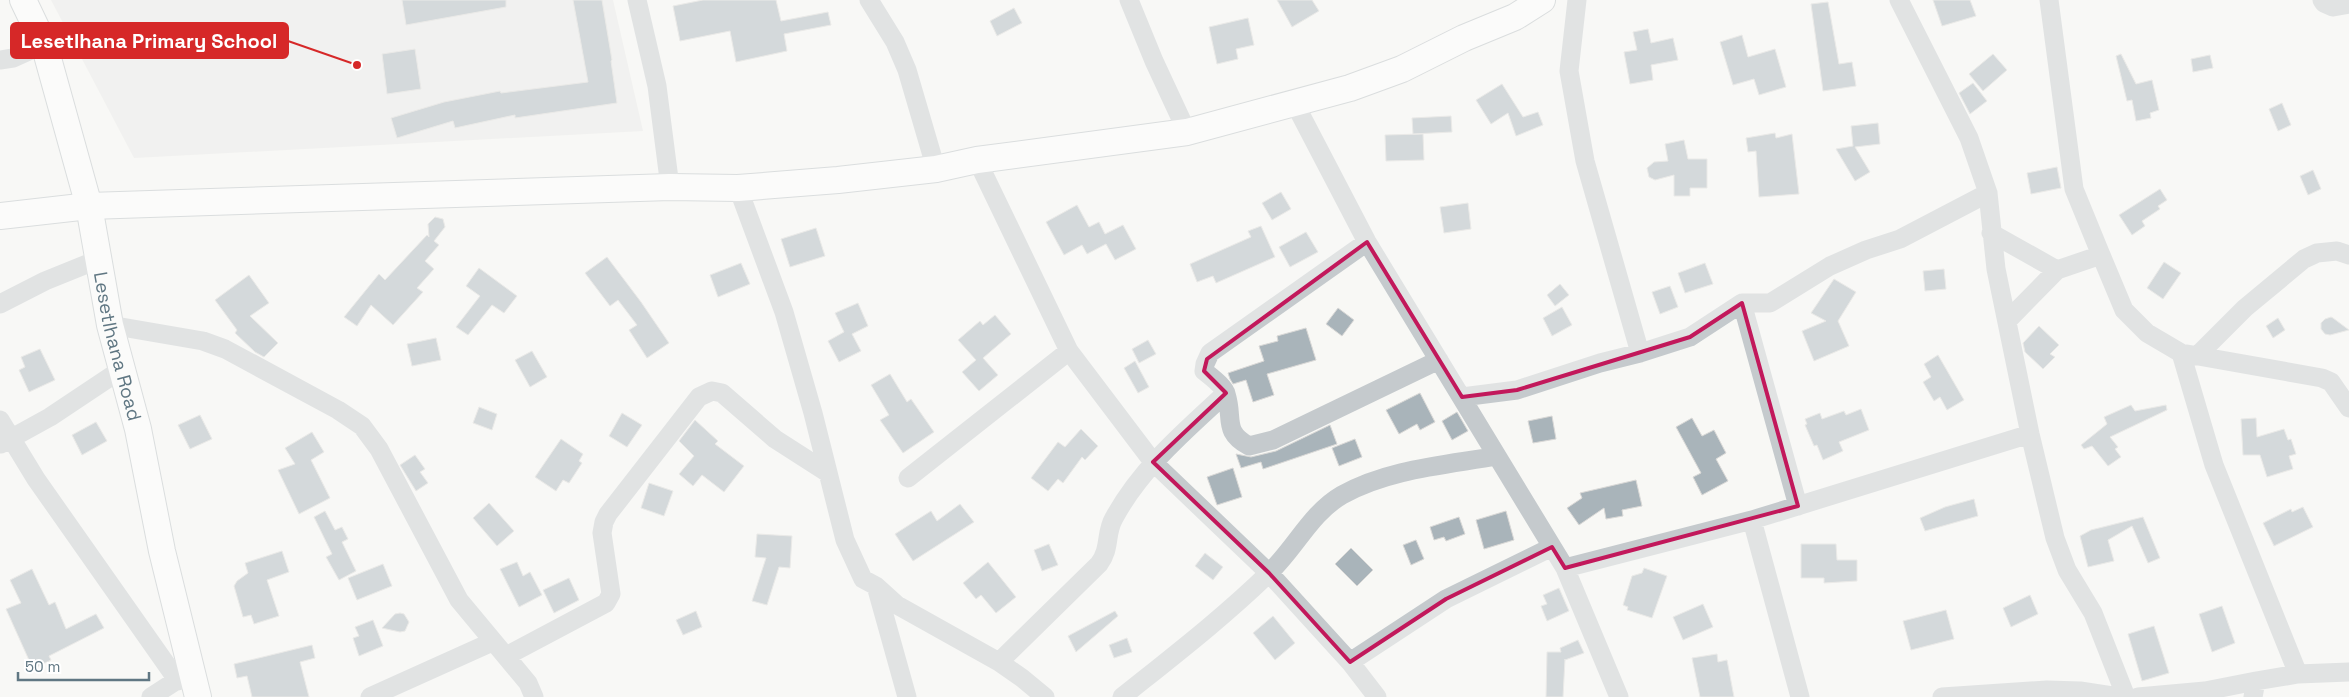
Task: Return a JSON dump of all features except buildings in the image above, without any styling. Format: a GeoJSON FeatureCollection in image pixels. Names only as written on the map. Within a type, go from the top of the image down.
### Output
{"type":"FeatureCollection","features":[{"type":"Feature","properties":{"kind":"street","name":"Lesetlhana Road"},"geometry":{"type":"LineString","coordinates":[[23,0],[44,44],[89,206],[97,260],[110,325],[138,429],[189,682]]}},
{"type":"Feature","properties":{"kind":"street"},"geometry":{"type":"LineString","coordinates":[[637,0],[657,86],[670,187]]}},
{"type":"Feature","properties":{"kind":"street"},"geometry":{"type":"LineString","coordinates":[[869,0],[895,42],[907,70],[936,169]]}},
{"type":"Feature","properties":{"kind":"street"},"geometry":{"type":"LineString","coordinates":[[1129,0],[1154,61],[1187,132]]}},
{"type":"Feature","properties":{"kind":"street"},"geometry":{"type":"LineString","coordinates":[[0,216],[89,206],[670,187],[738,188],[838,180],[936,169],[977,160],[1187,132],[1295,104],[1314,96],[1350,88],[1402,69],[1464,38],[1515,17],[1542,0]]}},
{"type":"Feature","properties":{"kind":"street"},"geometry":{"type":"LineString","coordinates":[[1577,0],[1569,72],[1581,143],[1640,353]]}},
{"type":"Feature","properties":{"kind":"street"},"geometry":{"type":"LineString","coordinates":[[1899,0],[1969,138],[1988,193],[1992,233],[2007,321],[2030,434],[2058,546],[2067,570],[2093,612],[2126,697]]}},
{"type":"Feature","properties":{"kind":"street"},"geometry":{"type":"LineString","coordinates":[[2049,0],[2074,190],[2124,310],[2147,333],[2189,355],[2322,378],[2331,382],[2349,408]]}},
{"type":"Feature","properties":{"kind":"street"},"geometry":{"type":"LineString","coordinates":[[2322,0],[2324,4],[2333,7],[2349,4]]}},
{"type":"Feature","properties":{"kind":"street"},"geometry":{"type":"LineString","coordinates":[[0,60],[13,58],[44,44]]}},
{"type":"Feature","properties":{"kind":"street"},"geometry":{"type":"LineString","coordinates":[[1295,104],[1367,242],[1565,568],[1619,697]]}},
{"type":"Feature","properties":{"kind":"street"},"geometry":{"type":"LineString","coordinates":[[977,160],[1070,351],[1153,462],[1268,573],[1350,662],[1377,697]]}},
{"type":"Feature","properties":{"kind":"street"},"geometry":{"type":"LineString","coordinates":[[738,188],[784,312],[845,540],[863,579],[876,586],[897,605],[999,662],[1045,697]]}},
{"type":"Feature","properties":{"kind":"street"},"geometry":{"type":"LineString","coordinates":[[1462,397],[1517,390],[1600,363],[1690,337],[1742,303],[1770,304],[1830,266],[1866,250],[1900,239],[1988,193]]}},
{"type":"Feature","properties":{"kind":"street"},"geometry":{"type":"LineString","coordinates":[[1992,233],[2057,270]]}},
{"type":"Feature","properties":{"kind":"street"},"geometry":{"type":"LineString","coordinates":[[1367,242],[1210,353],[1204,371],[1226,393],[1231,432],[1239,441],[1249,446],[1273,440],[1439,360]]}},
{"type":"Feature","properties":{"kind":"street"},"geometry":{"type":"LineString","coordinates":[[2189,355],[2304,259],[2317,253],[2337,250],[2349,255]]}},
{"type":"Feature","properties":{"kind":"street"},"geometry":{"type":"LineString","coordinates":[[2007,321],[2057,270],[2101,255]]}},
{"type":"Feature","properties":{"kind":"street"},"geometry":{"type":"LineString","coordinates":[[0,304],[45,281],[97,260]]}},
{"type":"Feature","properties":{"kind":"street"},"geometry":{"type":"LineString","coordinates":[[1742,303],[1798,506]]}},
{"type":"Feature","properties":{"kind":"street"},"geometry":{"type":"LineString","coordinates":[[110,325],[204,341],[225,349],[338,410],[362,426],[379,449],[459,600],[528,684],[534,697]]}},
{"type":"Feature","properties":{"kind":"street"},"geometry":{"type":"LineString","coordinates":[[908,478],[1070,351]]}},
{"type":"Feature","properties":{"kind":"street"},"geometry":{"type":"LineString","coordinates":[[2189,355],[2214,465],[2238,531],[2298,674]]}},
{"type":"Feature","properties":{"kind":"street"},"geometry":{"type":"LineString","coordinates":[[5,441],[50,417],[122,369]]}},
{"type":"Feature","properties":{"kind":"street"},"geometry":{"type":"LineString","coordinates":[[506,656],[606,603],[611,594],[602,533],[604,522],[608,514],[699,397],[707,393],[722,393],[775,439],[828,472]]}},
{"type":"Feature","properties":{"kind":"street"},"geometry":{"type":"LineString","coordinates":[[999,662],[1102,560],[1109,544],[1113,518],[1153,462],[1226,393]]}},
{"type":"Feature","properties":{"kind":"street"},"geometry":{"type":"LineString","coordinates":[[0,420],[5,441],[36,479],[189,682],[150,697]]}},
{"type":"Feature","properties":{"kind":"street"},"geometry":{"type":"LineString","coordinates":[[1565,568],[1752,520],[2030,434]]}},
{"type":"Feature","properties":{"kind":"street"},"geometry":{"type":"LineString","coordinates":[[1122,697],[1180,651],[1268,573],[1320,510],[1343,495],[1369,483],[1408,472],[1497,456]]}},
{"type":"Feature","properties":{"kind":"street"},"geometry":{"type":"LineString","coordinates":[[1752,520],[1800,697]]}},
{"type":"Feature","properties":{"kind":"street"},"geometry":{"type":"LineString","coordinates":[[1350,662],[1446,599],[1552,547]]}},
{"type":"Feature","properties":{"kind":"street"},"geometry":{"type":"LineString","coordinates":[[876,586],[908,697]]}},
{"type":"Feature","properties":{"kind":"street"},"geometry":{"type":"LineString","coordinates":[[370,697],[492,642]]}},
{"type":"Feature","properties":{"kind":"street"},"geometry":{"type":"LineString","coordinates":[[2138,697],[2254,689],[2298,674],[2349,672]]}},
{"type":"Feature","properties":{"kind":"street"},"geometry":{"type":"LineString","coordinates":[[1942,697],[2047,690],[2080,691],[2119,697]]}},
{"type":"Feature","properties":{"kind":"highlighted area"},"geometry":{"type":"Polygon","coordinates":[[[1367,242],[1462,397],[1517,390],[1690,337],[1742,303],[1798,506],[1565,568],[1552,547],[1446,599],[1350,662],[1269,573],[1153,462],[1226,393],[1204,371],[1207,359],[1367,242]]]}},
{"type":"Feature","properties":{"kind":"shaded area"},"geometry":{"type":"Polygon","coordinates":[[[51,0],[613,0],[643,131],[134,158],[51,0]]]}},
{"type":"Feature","properties":{"kind":"place","name":"Lesetlhana Primary School"},"geometry":{"type":"Point","coordinates":[357,65]}}]}
